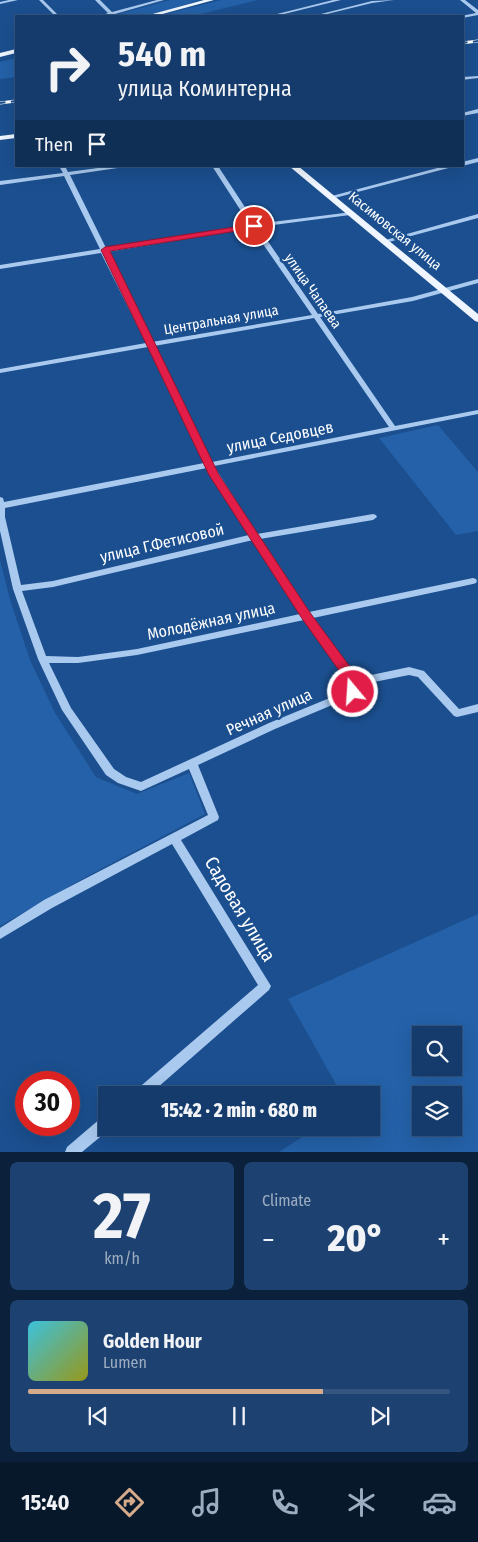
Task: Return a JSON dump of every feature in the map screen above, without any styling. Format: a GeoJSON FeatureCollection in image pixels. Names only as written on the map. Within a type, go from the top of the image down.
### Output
{"type":"FeatureCollection","features":[{"type":"Feature","properties":{"kind":"main road"},"geometry":{"type":"LineString","coordinates":[[152,15],[211,0]]}},
{"type":"Feature","properties":{"kind":"main road"},"geometry":{"type":"LineString","coordinates":[[0,55],[15,51]]}},
{"type":"Feature","properties":{"kind":"main road"},"geometry":{"type":"LineString","coordinates":[[0,138],[15,136]]}},
{"type":"Feature","properties":{"kind":"main road","name":"Касимовская улица"},"geometry":{"type":"LineString","coordinates":[[294,167],[478,319]]}},
{"type":"Feature","properties":{"kind":"street"},"geometry":{"type":"LineString","coordinates":[[0,3],[16,0]]}},
{"type":"Feature","properties":{"kind":"street"},"geometry":{"type":"LineString","coordinates":[[42,0],[56,15]]}},
{"type":"Feature","properties":{"kind":"street"},"geometry":{"type":"LineString","coordinates":[[97,0],[113,15],[162,0]]}},
{"type":"Feature","properties":{"kind":"street"},"geometry":{"type":"LineString","coordinates":[[275,15],[339,0]]}},
{"type":"Feature","properties":{"kind":"street"},"geometry":{"type":"LineString","coordinates":[[319,15],[372,2],[392,0]]}},
{"type":"Feature","properties":{"kind":"street"},"geometry":{"type":"LineString","coordinates":[[462,0],[475,8],[478,13],[464,17]]}},
{"type":"Feature","properties":{"kind":"street"},"geometry":{"type":"LineString","coordinates":[[464,80],[478,77]]}},
{"type":"Feature","properties":{"kind":"street"},"geometry":{"type":"LineString","coordinates":[[464,114],[478,111]]}},
{"type":"Feature","properties":{"kind":"street"},"geometry":{"type":"LineString","coordinates":[[464,164],[478,160]]}},
{"type":"Feature","properties":{"kind":"street"},"geometry":{"type":"LineString","coordinates":[[62,167],[105,250],[214,475],[307,617],[355,682],[409,671],[421,674],[457,713],[478,708]]}},
{"type":"Feature","properties":{"kind":"street"},"geometry":{"type":"LineString","coordinates":[[0,183],[121,167]]}},
{"type":"Feature","properties":{"kind":"street","name":"улица Чапаева"},"geometry":{"type":"LineString","coordinates":[[216,167],[316,317],[394,428]]}},
{"type":"Feature","properties":{"kind":"street"},"geometry":{"type":"LineString","coordinates":[[332,197],[449,167]]}},
{"type":"Feature","properties":{"kind":"street"},"geometry":{"type":"LineString","coordinates":[[0,267],[254,226],[350,213]]}},
{"type":"Feature","properties":{"kind":"street"},"geometry":{"type":"LineString","coordinates":[[385,241],[478,216]]}},
{"type":"Feature","properties":{"kind":"street"},"geometry":{"type":"LineString","coordinates":[[445,290],[478,281]]}},
{"type":"Feature","properties":{"kind":"street","name":"Центральная улица"},"geometry":{"type":"LineString","coordinates":[[0,371],[316,317],[414,299],[445,290]]}},
{"type":"Feature","properties":{"kind":"street","name":"улица Седовцев"},"geometry":{"type":"LineString","coordinates":[[1,504],[478,412]]}},
{"type":"Feature","properties":{"kind":"street"},"geometry":{"type":"LineString","coordinates":[[1,504],[1,517],[17,589],[43,659]]}},
{"type":"Feature","properties":{"kind":"street","name":"улица Г.Фетисовой"},"geometry":{"type":"LineString","coordinates":[[17,589],[53,584],[255,537],[373,517]]}},
{"type":"Feature","properties":{"kind":"street","name":"Молодёжная улица"},"geometry":{"type":"LineString","coordinates":[[43,659],[78,660],[137,652],[473,581]]}},
{"type":"Feature","properties":{"kind":"street","name":"Речная улица"},"geometry":{"type":"LineString","coordinates":[[43,659],[67,710],[110,772],[122,780],[141,787],[272,726],[353,692],[355,682]]}},
{"type":"Feature","properties":{"kind":"street"},"geometry":{"type":"LineString","coordinates":[[0,934],[48,904],[214,817],[192,764]]}},
{"type":"Feature","properties":{"kind":"street","name":"Садовая улица"},"geometry":{"type":"LineString","coordinates":[[149,1086],[265,986],[174,838]]}},
{"type":"Feature","properties":{"kind":"street"},"geometry":{"type":"LineString","coordinates":[[72,1152],[98,1130]]}},
{"type":"Feature","properties":{"kind":"shaded area"},"geometry":{"type":"Polygon","coordinates":[[[170,0],[200,0],[147,15],[119,14],[170,0]]]}},
{"type":"Feature","properties":{"kind":"shaded area"},"geometry":{"type":"Polygon","coordinates":[[[221,0],[258,0],[197,15],[162,15],[221,0]]]}},
{"type":"Feature","properties":{"kind":"shaded area"},"geometry":{"type":"Polygon","coordinates":[[[15,58],[15,77],[0,79],[0,62],[15,58]]]}},
{"type":"Feature","properties":{"kind":"shaded area"},"geometry":{"type":"Polygon","coordinates":[[[438,425],[478,472],[478,531],[456,535],[379,438],[438,425]]]}},
{"type":"Feature","properties":{"kind":"shaded area"},"geometry":{"type":"Polygon","coordinates":[[[0,560],[11,603],[30,660],[55,713],[96,777],[137,794],[189,773],[205,814],[84,878],[0,926],[0,560]]]}},
{"type":"Feature","properties":{"kind":"shaded area"},"geometry":{"type":"Polygon","coordinates":[[[478,914],[478,1152],[279,1152],[304,1136],[380,1136],[380,1086],[337,1086],[288,999],[478,914]]]}},
{"type":"Feature","properties":{"kind":"railway"},"geometry":{"type":"LineString","coordinates":[[464,43],[478,41]]}},
{"type":"Feature","properties":{"kind":"railway"},"geometry":{"type":"LineString","coordinates":[[0,103],[15,101]]}},
{"type":"Feature","properties":{"kind":"route"},"geometry":{"type":"LineString","coordinates":[[254,226],[105,250],[214,475],[307,617],[355,682],[353,692]]}}]}
